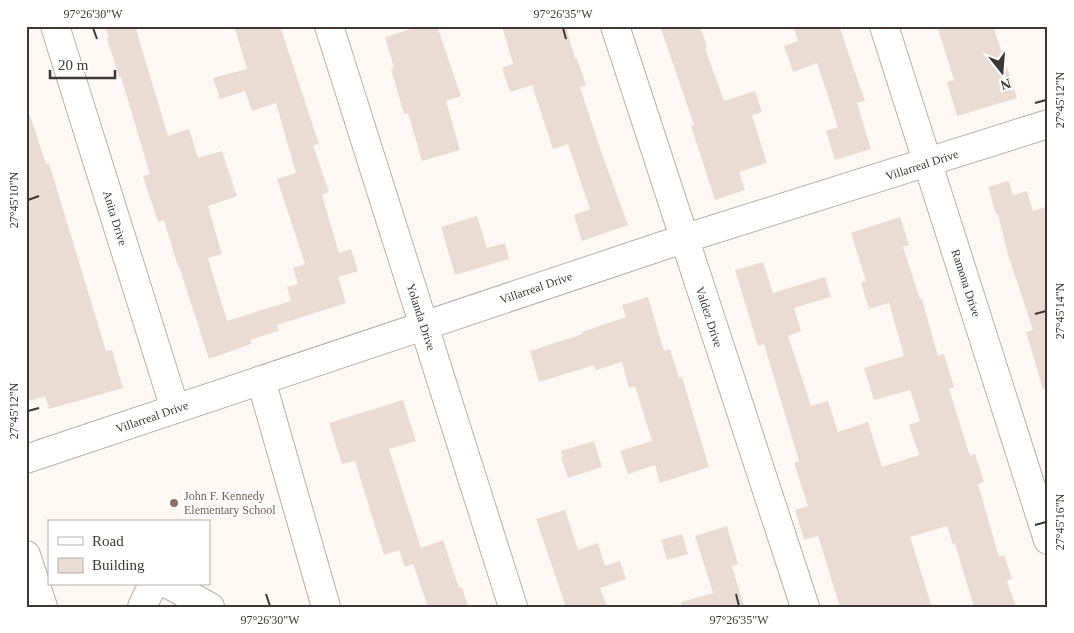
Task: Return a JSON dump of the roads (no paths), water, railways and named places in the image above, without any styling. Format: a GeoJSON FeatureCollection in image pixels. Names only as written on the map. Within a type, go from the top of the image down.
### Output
{"type":"FeatureCollection","features":[{"type":"Feature","properties":{"kind":"street","name":"Anita Drive"},"geometry":{"type":"LineString","coordinates":[[55,26],[175,409]]}},
{"type":"Feature","properties":{"kind":"street","name":"Yolanda Drive"},"geometry":{"type":"LineString","coordinates":[[329,26],[513,607]]}},
{"type":"Feature","properties":{"kind":"street","name":"Valdez Drive"},"geometry":{"type":"LineString","coordinates":[[615,26],[683,239],[805,607]]}},
{"type":"Feature","properties":{"kind":"street","name":"Ramona Drive"},"geometry":{"type":"LineString","coordinates":[[884,26],[1048,540]]}},
{"type":"Feature","properties":{"kind":"street","name":"Villarreal Drive"},"geometry":{"type":"LineString","coordinates":[[26,459],[683,239],[1048,124]]}},
{"type":"Feature","properties":{"kind":"street"},"geometry":{"type":"LineString","coordinates":[[262,380],[326,607]]}},
{"type":"Feature","properties":{"kind":"street"},"geometry":{"type":"LineString","coordinates":[[26,555],[43,607]]}},
{"type":"Feature","properties":{"kind":"street"},"geometry":{"type":"LineString","coordinates":[[142,607],[152,586]]}},
{"type":"Feature","properties":{"kind":"street"},"geometry":{"type":"LineString","coordinates":[[172,586],[210,607]]}},
{"type":"Feature","properties":{"kind":"place","name":"John F. Kennedy Elementary School"},"geometry":{"type":"Point","coordinates":[174,503]}}]}
